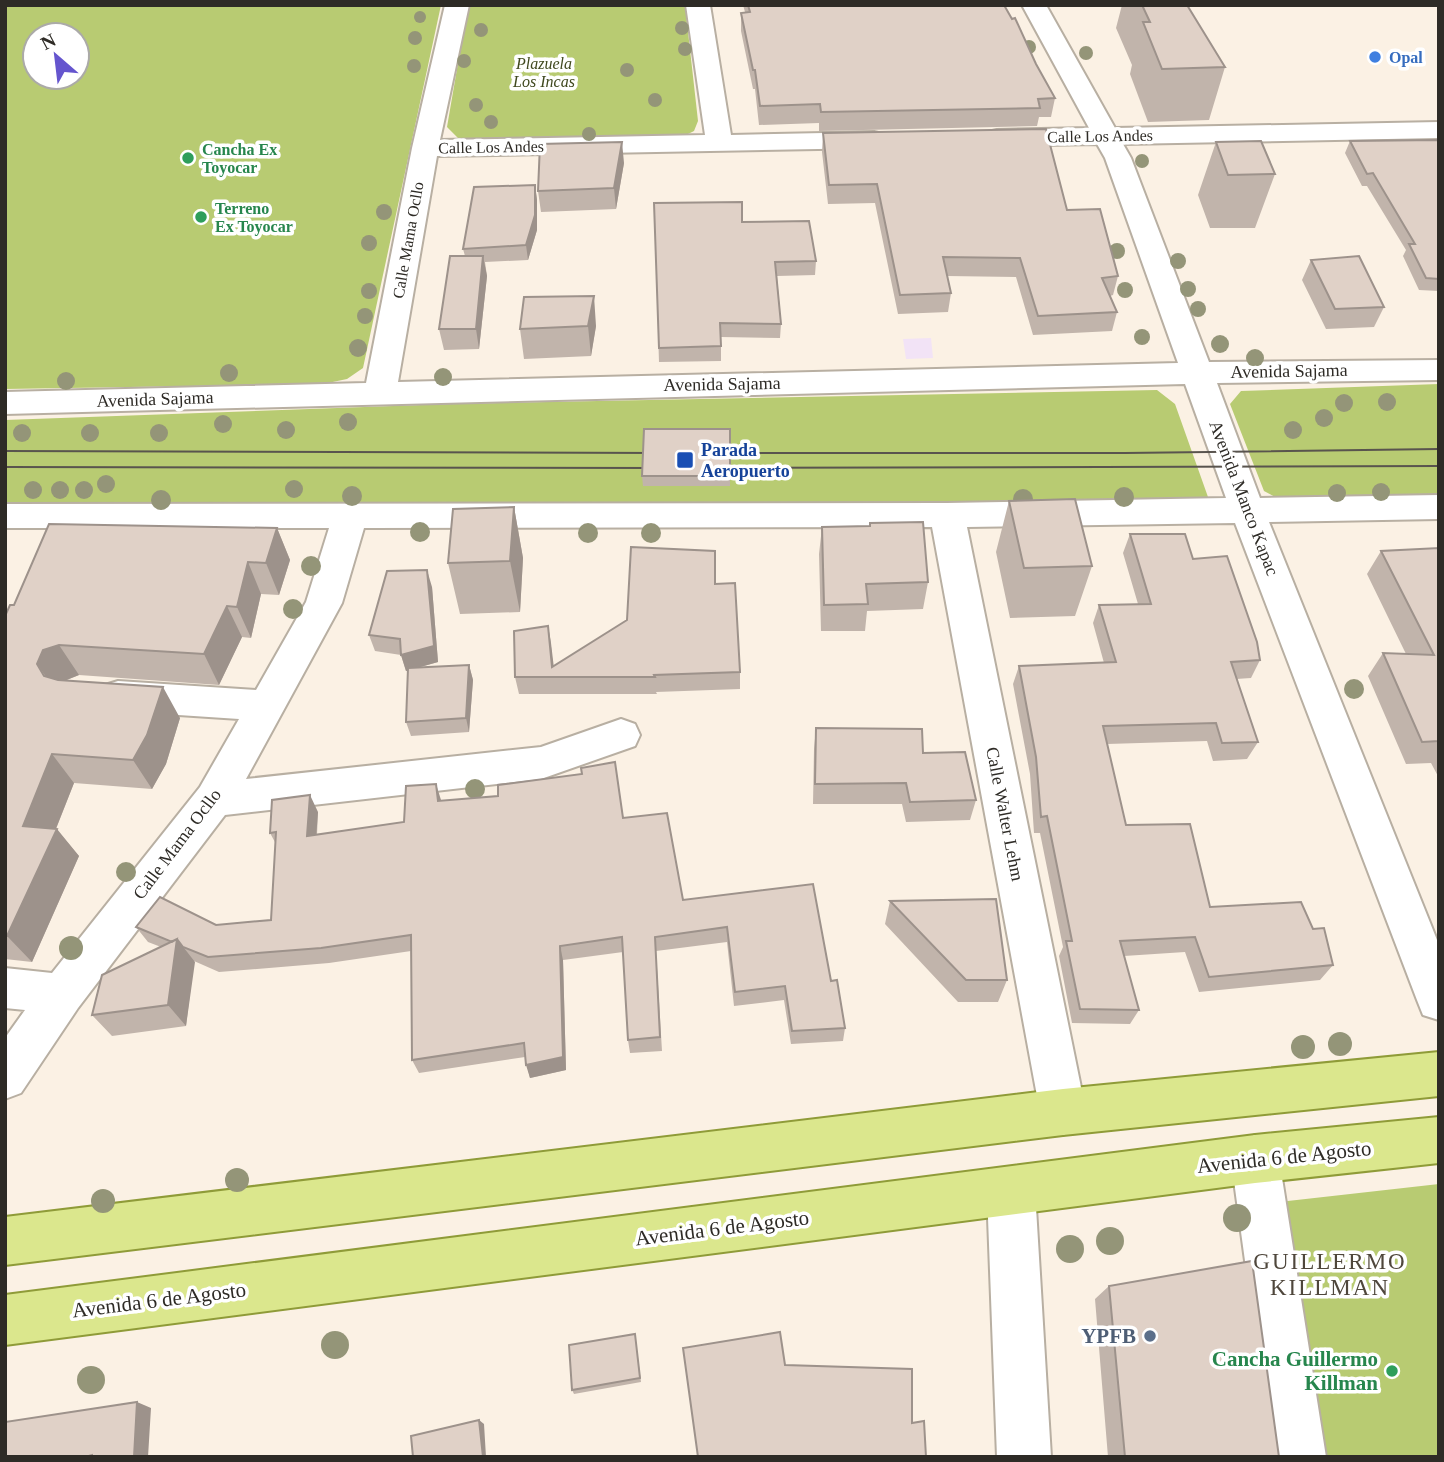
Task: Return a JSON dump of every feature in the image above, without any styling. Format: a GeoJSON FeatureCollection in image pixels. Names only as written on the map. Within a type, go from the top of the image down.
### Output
{"type":"FeatureCollection","features":[{"type":"Feature","properties":{"kind":"main road"},"geometry":{"type":"LineString","coordinates":[[5,1241],[1063,1112],[1439,1074]]}},
{"type":"Feature","properties":{"kind":"main road","name":"Avenida 6 de Agosto"},"geometry":{"type":"LineString","coordinates":[[5,1320],[1255,1159],[1439,1140]]}},
{"type":"Feature","properties":{"kind":"street","name":"Calle Mama Ocllo"},"geometry":{"type":"LineString","coordinates":[[380,393],[425,148],[457,5]]}},
{"type":"Feature","properties":{"kind":"street"},"geometry":{"type":"LineString","coordinates":[[698,5],[719,143]]}},
{"type":"Feature","properties":{"kind":"street","name":"Avenida Manco Kapac"},"geometry":{"type":"LineString","coordinates":[[1034,5],[1118,158],[1248,512],[1439,1000]]}},
{"type":"Feature","properties":{"kind":"street","name":"Calle Los Andes"},"geometry":{"type":"LineString","coordinates":[[971,139],[1439,130]]}},
{"type":"Feature","properties":{"kind":"street","name":"Calle Los Andes"},"geometry":{"type":"LineString","coordinates":[[425,148],[902,140]]}},
{"type":"Feature","properties":{"kind":"street","name":"Avenida Sajama"},"geometry":{"type":"LineString","coordinates":[[5,403],[1196,373],[1439,370]]}},
{"type":"Feature","properties":{"kind":"street"},"geometry":{"type":"LineString","coordinates":[[5,516],[947,515],[1248,512],[1439,506]]}},
{"type":"Feature","properties":{"kind":"street","name":"Calle Walter Lehm"},"geometry":{"type":"LineString","coordinates":[[947,515],[1063,1112]]}},
{"type":"Feature","properties":{"kind":"street","name":"Calle Mama Ocllo"},"geometry":{"type":"LineString","coordinates":[[5,1077],[62,994],[214,799],[324,603],[350,517]]}},
{"type":"Feature","properties":{"kind":"street"},"geometry":{"type":"LineString","coordinates":[[79,694],[266,706]]}},
{"type":"Feature","properties":{"kind":"street"},"geometry":{"type":"LineString","coordinates":[[214,799],[541,763],[621,735]]}},
{"type":"Feature","properties":{"kind":"street"},"geometry":{"type":"LineString","coordinates":[[5,988],[62,994]]}},
{"type":"Feature","properties":{"kind":"street"},"geometry":{"type":"LineString","coordinates":[[1255,1159],[1299,1457]]}},
{"type":"Feature","properties":{"kind":"street"},"geometry":{"type":"LineString","coordinates":[[1011,1191],[1024,1457]]}},
{"type":"Feature","properties":{"kind":"shaded area"},"geometry":{"type":"Polygon","coordinates":[[[931,338],[933,358],[906,359],[903,339],[931,338]]]}},
{"type":"Feature","properties":{"kind":"green space","name":"Terreno Ex Toyocar"},"geometry":{"type":"Polygon","coordinates":[[[5,5],[441,5],[363,368],[347,379],[323,384],[5,389],[5,5]]]}},
{"type":"Feature","properties":{"kind":"green space","name":"Plazuela Los Incas"},"geometry":{"type":"Polygon","coordinates":[[[468,5],[685,5],[698,121],[694,131],[682,137],[471,141],[458,138],[447,127],[468,5]]]}},
{"type":"Feature","properties":{"kind":"green space"},"geometry":{"type":"Polygon","coordinates":[[[1439,384],[1439,497],[1283,501],[1264,491],[1230,404],[1241,391],[1439,384]]]}},
{"type":"Feature","properties":{"kind":"green space"},"geometry":{"type":"Polygon","coordinates":[[[1157,390],[1175,404],[1208,497],[1203,503],[5,506],[5,420],[448,404],[1157,390]]]}},
{"type":"Feature","properties":{"kind":"green space"},"geometry":{"type":"Polygon","coordinates":[[[1439,1184],[1439,1457],[1309,1457],[1269,1203],[1439,1184]]]}},
{"type":"Feature","properties":{"kind":"building"},"geometry":{"type":"Polygon","coordinates":[[[748,5],[1004,5],[1012,19],[1015,18],[1055,98],[1038,99],[1040,108],[821,112],[820,104],[760,106],[755,70],[741,13],[750,12],[748,5]]]}},
{"type":"Feature","properties":{"kind":"building"},"geometry":{"type":"Polygon","coordinates":[[[1142,5],[1187,5],[1225,67],[1162,69],[1143,22],[1150,22],[1142,5]]]}},
{"type":"Feature","properties":{"kind":"building"},"geometry":{"type":"Polygon","coordinates":[[[1046,129],[1067,210],[1100,209],[1118,276],[1102,278],[1117,312],[1038,316],[1020,258],[943,257],[951,293],[900,295],[877,184],[829,185],[823,133],[1046,129]]]}},
{"type":"Feature","properties":{"kind":"building"},"geometry":{"type":"Polygon","coordinates":[[[1439,140],[1439,279],[1426,278],[1409,244],[1415,244],[1373,173],[1367,174],[1350,141],[1439,140]]]}},
{"type":"Feature","properties":{"kind":"building"},"geometry":{"type":"Polygon","coordinates":[[[1261,141],[1275,174],[1228,175],[1216,142],[1261,141]]]}},
{"type":"Feature","properties":{"kind":"building"},"geometry":{"type":"Polygon","coordinates":[[[622,142],[614,188],[538,191],[540,144],[622,142]]]}},
{"type":"Feature","properties":{"kind":"building"},"geometry":{"type":"Polygon","coordinates":[[[535,185],[535,215],[526,245],[463,249],[474,187],[535,185]]]}},
{"type":"Feature","properties":{"kind":"building"},"geometry":{"type":"Polygon","coordinates":[[[742,202],[742,222],[809,221],[816,261],[775,262],[781,324],[720,323],[721,346],[659,348],[654,203],[742,202]]]}},
{"type":"Feature","properties":{"kind":"building"},"geometry":{"type":"Polygon","coordinates":[[[450,256],[483,256],[476,329],[439,329],[450,256]]]}},
{"type":"Feature","properties":{"kind":"building"},"geometry":{"type":"Polygon","coordinates":[[[1359,256],[1384,307],[1335,309],[1311,260],[1359,256]]]}},
{"type":"Feature","properties":{"kind":"building"},"geometry":{"type":"Polygon","coordinates":[[[594,296],[588,326],[520,329],[524,297],[594,296]]]}},
{"type":"Feature","properties":{"kind":"building"},"geometry":{"type":"Polygon","coordinates":[[[644,429],[730,429],[730,476],[642,476],[644,429]]]}},
{"type":"Feature","properties":{"kind":"building"},"geometry":{"type":"Polygon","coordinates":[[[1075,499],[1092,566],[1024,568],[1009,501],[1075,499]]]}},
{"type":"Feature","properties":{"kind":"building"},"geometry":{"type":"Polygon","coordinates":[[[514,507],[510,561],[448,563],[453,509],[514,507]]]}},
{"type":"Feature","properties":{"kind":"building"},"geometry":{"type":"Polygon","coordinates":[[[923,522],[928,582],[866,584],[868,604],[824,605],[822,527],[923,522]]]}},
{"type":"Feature","properties":{"kind":"building"},"geometry":{"type":"Polygon","coordinates":[[[49,524],[277,528],[266,563],[248,562],[237,607],[227,606],[204,654],[59,645],[43,650],[37,664],[44,676],[58,680],[163,687],[147,735],[133,760],[52,754],[23,826],[57,829],[5,936],[5,616],[10,605],[14,605],[49,524]]]}},
{"type":"Feature","properties":{"kind":"building"},"geometry":{"type":"Polygon","coordinates":[[[1130,534],[1185,534],[1193,559],[1227,556],[1257,642],[1260,660],[1231,662],[1258,742],[1222,743],[1216,723],[1103,726],[1126,825],[1190,824],[1210,907],[1301,902],[1313,929],[1324,928],[1333,965],[1209,977],[1195,937],[1120,941],[1139,1010],[1080,1009],[1066,941],[1072,941],[1047,816],[1041,817],[1036,757],[1019,666],[1116,662],[1099,605],[1151,604],[1130,534]]]}},
{"type":"Feature","properties":{"kind":"building"},"geometry":{"type":"Polygon","coordinates":[[[631,547],[715,551],[715,584],[735,583],[740,672],[654,675],[655,677],[515,677],[514,631],[548,626],[552,667],[627,620],[631,547]]]}},
{"type":"Feature","properties":{"kind":"building"},"geometry":{"type":"Polygon","coordinates":[[[1439,548],[1439,741],[1422,742],[1383,653],[1434,655],[1381,551],[1439,548]]]}},
{"type":"Feature","properties":{"kind":"building"},"geometry":{"type":"Polygon","coordinates":[[[427,570],[434,646],[401,655],[400,639],[369,635],[387,571],[427,570]]]}},
{"type":"Feature","properties":{"kind":"building"},"geometry":{"type":"Polygon","coordinates":[[[469,665],[466,718],[406,722],[408,668],[469,665]]]}},
{"type":"Feature","properties":{"kind":"building"},"geometry":{"type":"Polygon","coordinates":[[[816,728],[922,729],[923,753],[965,752],[976,800],[910,802],[906,783],[815,784],[816,728]]]}},
{"type":"Feature","properties":{"kind":"building"},"geometry":{"type":"Polygon","coordinates":[[[615,762],[623,818],[667,813],[683,900],[813,884],[831,981],[837,980],[845,1028],[792,1031],[785,986],[735,992],[727,927],[655,937],[660,1037],[628,1040],[622,937],[560,946],[563,1057],[526,1065],[524,1043],[412,1060],[411,935],[321,948],[208,957],[183,947],[177,939],[172,942],[136,927],[160,897],[216,925],[271,920],[276,832],[270,833],[272,800],[310,795],[307,836],[404,822],[406,786],[436,784],[438,801],[498,796],[498,785],[582,774],[581,768],[615,762]]]}},
{"type":"Feature","properties":{"kind":"building"},"geometry":{"type":"Polygon","coordinates":[[[996,899],[1007,980],[966,980],[890,901],[996,899]]]}},
{"type":"Feature","properties":{"kind":"building"},"geometry":{"type":"Polygon","coordinates":[[[177,939],[168,1005],[92,1015],[102,975],[177,939]]]}},
{"type":"Feature","properties":{"kind":"building"},"geometry":{"type":"Polygon","coordinates":[[[1252,1261],[1279,1457],[1125,1457],[1109,1286],[1252,1261]]]}},
{"type":"Feature","properties":{"kind":"building"},"geometry":{"type":"Polygon","coordinates":[[[780,1332],[785,1365],[912,1369],[912,1423],[924,1421],[926,1457],[698,1457],[683,1348],[780,1332]]]}},
{"type":"Feature","properties":{"kind":"building"},"geometry":{"type":"Polygon","coordinates":[[[635,1334],[640,1378],[572,1390],[569,1345],[635,1334]]]}},
{"type":"Feature","properties":{"kind":"building"},"geometry":{"type":"Polygon","coordinates":[[[137,1402],[134,1457],[5,1457],[5,1422],[137,1402]]]}},
{"type":"Feature","properties":{"kind":"building"},"geometry":{"type":"Polygon","coordinates":[[[479,1420],[483,1457],[413,1457],[411,1436],[479,1420]]]}},
{"type":"Feature","properties":{"kind":"tram line"},"geometry":{"type":"LineString","coordinates":[[712,453],[1125,453],[1439,449]]}},
{"type":"Feature","properties":{"kind":"tram line"},"geometry":{"type":"LineString","coordinates":[[5,451],[663,453]]}},
{"type":"Feature","properties":{"kind":"tram line"},"geometry":{"type":"LineString","coordinates":[[711,468],[1439,466]]}},
{"type":"Feature","properties":{"kind":"tram line"},"geometry":{"type":"LineString","coordinates":[[5,467],[662,468]]}},
{"type":"Feature","properties":{"kind":"place","name":"Opal"},"geometry":{"type":"Point","coordinates":[1375,57]}},
{"type":"Feature","properties":{"kind":"place","name":"Cancha Ex Toyocar"},"geometry":{"type":"Point","coordinates":[188,158]}},
{"type":"Feature","properties":{"kind":"place","name":"Terreno Ex Toyocar"},"geometry":{"type":"Point","coordinates":[201,217]}},
{"type":"Feature","properties":{"kind":"place","name":"Parada Aeropuerto"},"geometry":{"type":"Point","coordinates":[685,460]}},
{"type":"Feature","properties":{"kind":"place","name":"YPFB"},"geometry":{"type":"Point","coordinates":[1150,1336]}},
{"type":"Feature","properties":{"kind":"place","name":"Cancha Guillermo Killman"},"geometry":{"type":"Point","coordinates":[1392,1371]}},
{"type":"Feature","properties":{"kind":"district","name":"GUILLERMO KILLMAN"},"geometry":{"type":"Point","coordinates":[1330,1274]}}]}
